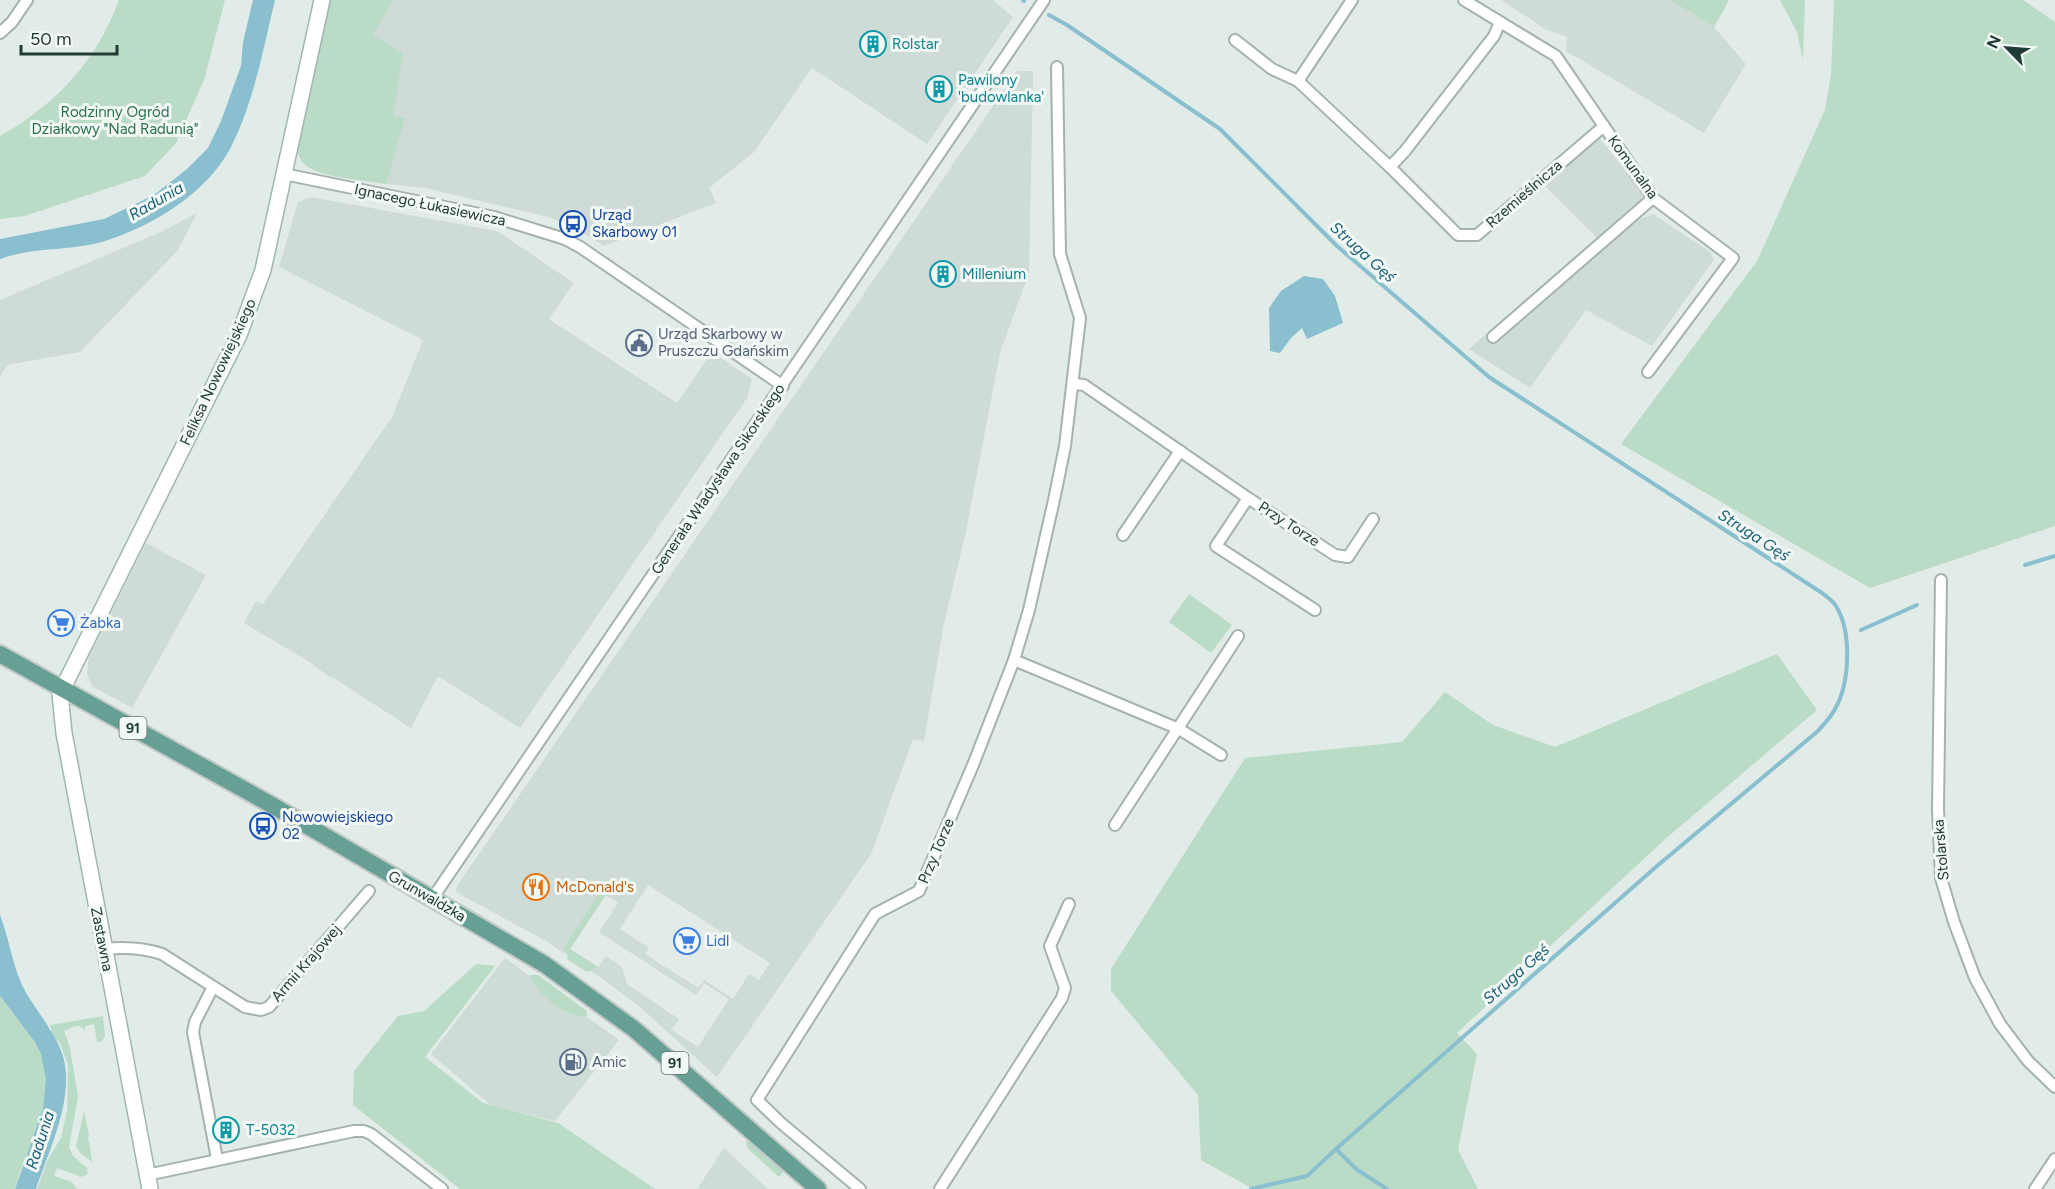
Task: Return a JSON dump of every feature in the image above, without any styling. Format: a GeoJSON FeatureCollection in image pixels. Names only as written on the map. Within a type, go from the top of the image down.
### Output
{"type":"FeatureCollection","features":[{"type":"Feature","properties":{"kind":"main road","name":"Grunwaldzka"},"geometry":{"type":"LineString","coordinates":[[0,654],[270,804],[544,964],[634,1029],[818,1189]]}},
{"type":"Feature","properties":{"kind":"street"},"geometry":{"type":"LineString","coordinates":[[0,33],[12,22],[27,0]]}},
{"type":"Feature","properties":{"kind":"street","name":"Feliksa Nowowiejskiego"},"geometry":{"type":"LineString","coordinates":[[62,688],[238,335],[263,270],[322,0]]}},
{"type":"Feature","properties":{"kind":"street","name":"Generała Władysława Sikorskiego"},"geometry":{"type":"LineString","coordinates":[[432,899],[1044,0]]}},
{"type":"Feature","properties":{"kind":"street"},"geometry":{"type":"LineString","coordinates":[[1298,81],[1352,0]]}},
{"type":"Feature","properties":{"kind":"street","name":"Komunalna"},"geometry":{"type":"LineString","coordinates":[[1464,0],[1556,56],[1653,198],[1733,258],[1648,372]]}},
{"type":"Feature","properties":{"kind":"street"},"geometry":{"type":"LineString","coordinates":[[1390,167],[1494,36],[1500,22]]}},
{"type":"Feature","properties":{"kind":"street","name":"Rzemieślnicza"},"geometry":{"type":"LineString","coordinates":[[1235,40],[1272,69],[1298,81],[1390,167],[1458,235],[1477,235],[1604,126]]}},
{"type":"Feature","properties":{"kind":"street","name":"Przy Torze"},"geometry":{"type":"LineString","coordinates":[[860,1189],[781,1124],[757,1100],[875,914],[919,891],[973,765],[1014,660],[1029,610],[1065,446],[1080,318],[1060,254],[1057,67]]}},
{"type":"Feature","properties":{"kind":"street","name":"Ignacego Łukasiewicza"},"geometry":{"type":"LineString","coordinates":[[284,174],[494,216],[565,239],[588,252],[783,386]]}},
{"type":"Feature","properties":{"kind":"street"},"geometry":{"type":"LineString","coordinates":[[1493,337],[1653,198]]}},
{"type":"Feature","properties":{"kind":"street","name":"Przy Torze"},"geometry":{"type":"LineString","coordinates":[[1073,384],[1084,385],[1335,555],[1348,557],[1373,519]]}},
{"type":"Feature","properties":{"kind":"street"},"geometry":{"type":"LineString","coordinates":[[1124,535],[1180,451]]}},
{"type":"Feature","properties":{"kind":"street"},"geometry":{"type":"LineString","coordinates":[[1248,498],[1216,546],[1315,610]]}},
{"type":"Feature","properties":{"kind":"street","name":"Stolarska"},"geometry":{"type":"LineString","coordinates":[[1941,580],[1938,809],[1941,878],[1954,922],[1975,978],[2000,1024],[2028,1061],[2055,1087]]}},
{"type":"Feature","properties":{"kind":"street"},"geometry":{"type":"LineString","coordinates":[[1115,825],[1238,636]]}},
{"type":"Feature","properties":{"kind":"street"},"geometry":{"type":"LineString","coordinates":[[1014,660],[1179,729],[1221,755]]}},
{"type":"Feature","properties":{"kind":"street","name":"Zastawna"},"geometry":{"type":"LineString","coordinates":[[62,688],[59,700],[62,725],[148,1182]]}},
{"type":"Feature","properties":{"kind":"street","name":"Armii Krajowej"},"geometry":{"type":"LineString","coordinates":[[104,949],[116,947],[154,951],[245,1007],[261,1010],[269,1007],[369,891]]}},
{"type":"Feature","properties":{"kind":"street"},"geometry":{"type":"LineString","coordinates":[[940,1189],[1062,998],[1065,988],[1050,946],[1069,904]]}},
{"type":"Feature","properties":{"kind":"street"},"geometry":{"type":"LineString","coordinates":[[213,987],[195,1022],[193,1032],[217,1159]]}},
{"type":"Feature","properties":{"kind":"street"},"geometry":{"type":"LineString","coordinates":[[148,1182],[217,1159],[354,1131],[364,1131],[442,1189]]}},
{"type":"Feature","properties":{"kind":"street"},"geometry":{"type":"LineString","coordinates":[[2035,1189],[2055,1160]]}},
{"type":"Feature","properties":{"kind":"shaded area"},"geometry":{"type":"Polygon","coordinates":[[[331,0],[993,0],[1013,17],[927,144],[812,68],[754,152],[709,188],[716,203],[604,246],[576,228],[549,217],[425,188],[386,184],[319,172],[303,163],[298,154],[297,142],[331,0]]]}},
{"type":"Feature","properties":{"kind":"shaded area"},"geometry":{"type":"Polygon","coordinates":[[[1501,0],[1670,0],[1714,27],[1746,64],[1704,133],[1566,51],[1567,37],[1547,30],[1501,0]]]}},
{"type":"Feature","properties":{"kind":"shaded area"},"geometry":{"type":"Polygon","coordinates":[[[1017,71],[1033,71],[1029,273],[1000,353],[965,536],[944,623],[924,741],[913,739],[871,854],[717,1077],[639,1006],[546,941],[456,892],[457,886],[1017,71]],[[648,885],[620,929],[649,948],[645,954],[698,988],[704,980],[733,999],[749,974],[759,980],[770,963],[648,885]],[[606,895],[570,949],[598,967],[606,956],[622,967],[627,984],[679,1019],[672,1030],[698,1047],[729,999],[704,983],[696,995],[599,932],[618,903],[606,895]]]}},
{"type":"Feature","properties":{"kind":"shaded area"},"geometry":{"type":"Polygon","coordinates":[[[1599,138],[1646,195],[1598,237],[1606,247],[1636,221],[1653,214],[1710,252],[1714,260],[1652,346],[1586,310],[1530,388],[1469,349],[1597,238],[1544,185],[1599,138]]]}},
{"type":"Feature","properties":{"kind":"shaded area"},"geometry":{"type":"Polygon","coordinates":[[[311,197],[497,231],[574,283],[549,319],[677,403],[712,352],[752,379],[747,398],[520,728],[438,676],[411,728],[305,659],[244,623],[256,601],[263,604],[392,417],[423,340],[279,267],[298,202],[311,197]]]}},
{"type":"Feature","properties":{"kind":"shaded area"},"geometry":{"type":"Polygon","coordinates":[[[197,213],[178,250],[80,352],[7,365],[0,376],[0,300],[163,231],[197,213]]]}},
{"type":"Feature","properties":{"kind":"shaded area"},"geometry":{"type":"Polygon","coordinates":[[[146,543],[206,575],[132,708],[92,686],[87,673],[89,657],[146,543]]]}},
{"type":"Feature","properties":{"kind":"shaded area"},"geometry":{"type":"Polygon","coordinates":[[[505,958],[619,1040],[555,1121],[492,1106],[431,1054],[505,958]]]}},
{"type":"Feature","properties":{"kind":"shaded area"},"geometry":{"type":"Polygon","coordinates":[[[724,1148],[768,1189],[697,1189],[724,1148]]]}},
{"type":"Feature","properties":{"kind":"green space","name":"Rodzinny Ogród Działkowy \"Nad Radunią\""},"geometry":{"type":"Polygon","coordinates":[[[119,0],[225,0],[204,80],[176,143],[145,176],[25,216],[0,219],[0,136],[39,110],[72,79],[99,42],[119,0]]]}},
{"type":"Feature","properties":{"kind":"green space"},"geometry":{"type":"Polygon","coordinates":[[[331,0],[393,0],[373,35],[403,53],[393,116],[405,118],[386,184],[320,172],[304,164],[299,157],[297,142],[331,0]]]}},
{"type":"Feature","properties":{"kind":"green space"},"geometry":{"type":"Polygon","coordinates":[[[1670,0],[1729,0],[1714,27],[1670,0]]]}},
{"type":"Feature","properties":{"kind":"green space"},"geometry":{"type":"Polygon","coordinates":[[[1780,0],[1805,0],[1803,60],[1797,32],[1780,0]]]}},
{"type":"Feature","properties":{"kind":"green space"},"geometry":{"type":"Polygon","coordinates":[[[1834,0],[2023,0],[2055,22],[2055,526],[1870,588],[1621,444],[1757,261],[1825,110],[1831,75],[1834,0]]]}},
{"type":"Feature","properties":{"kind":"green space"},"geometry":{"type":"Polygon","coordinates":[[[1189,594],[1232,625],[1211,653],[1169,622],[1189,594]]]}},
{"type":"Feature","properties":{"kind":"green space"},"geometry":{"type":"Polygon","coordinates":[[[1777,654],[1817,710],[1663,841],[1457,1033],[1477,1054],[1458,1150],[1478,1189],[1253,1189],[1201,1160],[1198,1095],[1111,991],[1111,969],[1245,758],[1402,742],[1445,692],[1493,725],[1555,747],[1777,654]]]}},
{"type":"Feature","properties":{"kind":"green space"},"geometry":{"type":"Polygon","coordinates":[[[604,889],[610,893],[609,897],[605,895],[570,949],[598,967],[587,972],[567,959],[568,954],[564,951],[564,947],[601,890],[604,889]]]}},
{"type":"Feature","properties":{"kind":"green space"},"geometry":{"type":"Polygon","coordinates":[[[476,964],[495,966],[425,1057],[483,1103],[558,1123],[655,1189],[460,1189],[353,1105],[354,1071],[398,1016],[424,1011],[476,964]]]}},
{"type":"Feature","properties":{"kind":"green space"},"geometry":{"type":"Polygon","coordinates":[[[530,975],[538,975],[587,1011],[587,1016],[573,1014],[552,1003],[536,987],[530,975]]]}},
{"type":"Feature","properties":{"kind":"green space"},"geometry":{"type":"Polygon","coordinates":[[[0,996],[36,1045],[45,1069],[46,1086],[40,1121],[15,1189],[0,1189],[0,996]]]}},
{"type":"Feature","properties":{"kind":"green space"},"geometry":{"type":"Polygon","coordinates":[[[103,1016],[105,1036],[102,1041],[97,1042],[94,1024],[85,1026],[85,1031],[78,1026],[64,1031],[70,1048],[78,1097],[69,1147],[73,1156],[87,1168],[88,1174],[81,1177],[57,1168],[54,1176],[72,1182],[77,1189],[37,1189],[48,1159],[61,1138],[67,1110],[68,1065],[50,1025],[103,1016]]]}},
{"type":"Feature","properties":{"kind":"green space"},"geometry":{"type":"Polygon","coordinates":[[[84,1111],[92,1162],[80,1153],[76,1146],[84,1111]]]}},
{"type":"Feature","properties":{"kind":"green space"},"geometry":{"type":"Polygon","coordinates":[[[748,1140],[783,1170],[781,1176],[778,1176],[748,1149],[746,1143],[748,1140]]]}},
{"type":"Feature","properties":{"kind":"water","name":"Radunia"},"geometry":{"type":"Polygon","coordinates":[[[253,0],[275,0],[257,76],[230,149],[207,180],[177,205],[125,234],[95,244],[26,252],[0,259],[0,239],[104,219],[154,195],[187,169],[208,148],[221,121],[241,66],[243,42],[253,0]]]}},
{"type":"Feature","properties":{"kind":"water"},"geometry":{"type":"Polygon","coordinates":[[[1304,276],[1323,279],[1335,296],[1343,323],[1307,339],[1302,328],[1280,353],[1270,351],[1269,308],[1281,291],[1304,276]]]}},
{"type":"Feature","properties":{"kind":"water","name":"Radunia"},"geometry":{"type":"Polygon","coordinates":[[[0,915],[22,985],[55,1038],[63,1056],[66,1072],[66,1089],[59,1124],[36,1189],[15,1189],[43,1109],[46,1079],[41,1054],[35,1042],[0,996],[0,915]]]}},
{"type":"Feature","properties":{"kind":"waterway","name":"Struga Gęś"},"geometry":{"type":"LineString","coordinates":[[1049,15],[1220,129],[1337,246],[1489,377],[1822,593],[1836,606],[1845,629],[1847,658],[1844,686],[1833,712],[1818,731],[1657,866],[1307,1176],[1251,1189]]}},
{"type":"Feature","properties":{"kind":"waterway"},"geometry":{"type":"LineString","coordinates":[[2025,565],[2055,556]]}},
{"type":"Feature","properties":{"kind":"waterway"},"geometry":{"type":"LineString","coordinates":[[1861,630],[1917,605]]}},
{"type":"Feature","properties":{"kind":"waterway"},"geometry":{"type":"LineString","coordinates":[[1336,1149],[1356,1169],[1387,1189]]}},
{"type":"Feature","properties":{"kind":"place","name":"Rolstar"},"geometry":{"type":"Point","coordinates":[873,44]}},
{"type":"Feature","properties":{"kind":"place","name":"Pawilony 'budowlanka'"},"geometry":{"type":"Point","coordinates":[939,89]}},
{"type":"Feature","properties":{"kind":"place","name":"Urząd Skarbowy 01"},"geometry":{"type":"Point","coordinates":[573,224]}},
{"type":"Feature","properties":{"kind":"place","name":"Millenium"},"geometry":{"type":"Point","coordinates":[943,274]}},
{"type":"Feature","properties":{"kind":"place","name":"Urząd Skarbowy w Pruszczu Gdańskim"},"geometry":{"type":"Point","coordinates":[639,343]}},
{"type":"Feature","properties":{"kind":"place","name":"Żabka"},"geometry":{"type":"Point","coordinates":[61,623]}},
{"type":"Feature","properties":{"kind":"place","name":"Nowowiejskiego 02"},"geometry":{"type":"Point","coordinates":[263,826]}},
{"type":"Feature","properties":{"kind":"place","name":"McDonald's"},"geometry":{"type":"Point","coordinates":[536,887]}},
{"type":"Feature","properties":{"kind":"place","name":"Lidl"},"geometry":{"type":"Point","coordinates":[687,941]}},
{"type":"Feature","properties":{"kind":"place","name":"Amic"},"geometry":{"type":"Point","coordinates":[573,1062]}},
{"type":"Feature","properties":{"kind":"place","name":"T-5032"},"geometry":{"type":"Point","coordinates":[226,1130]}}]}
